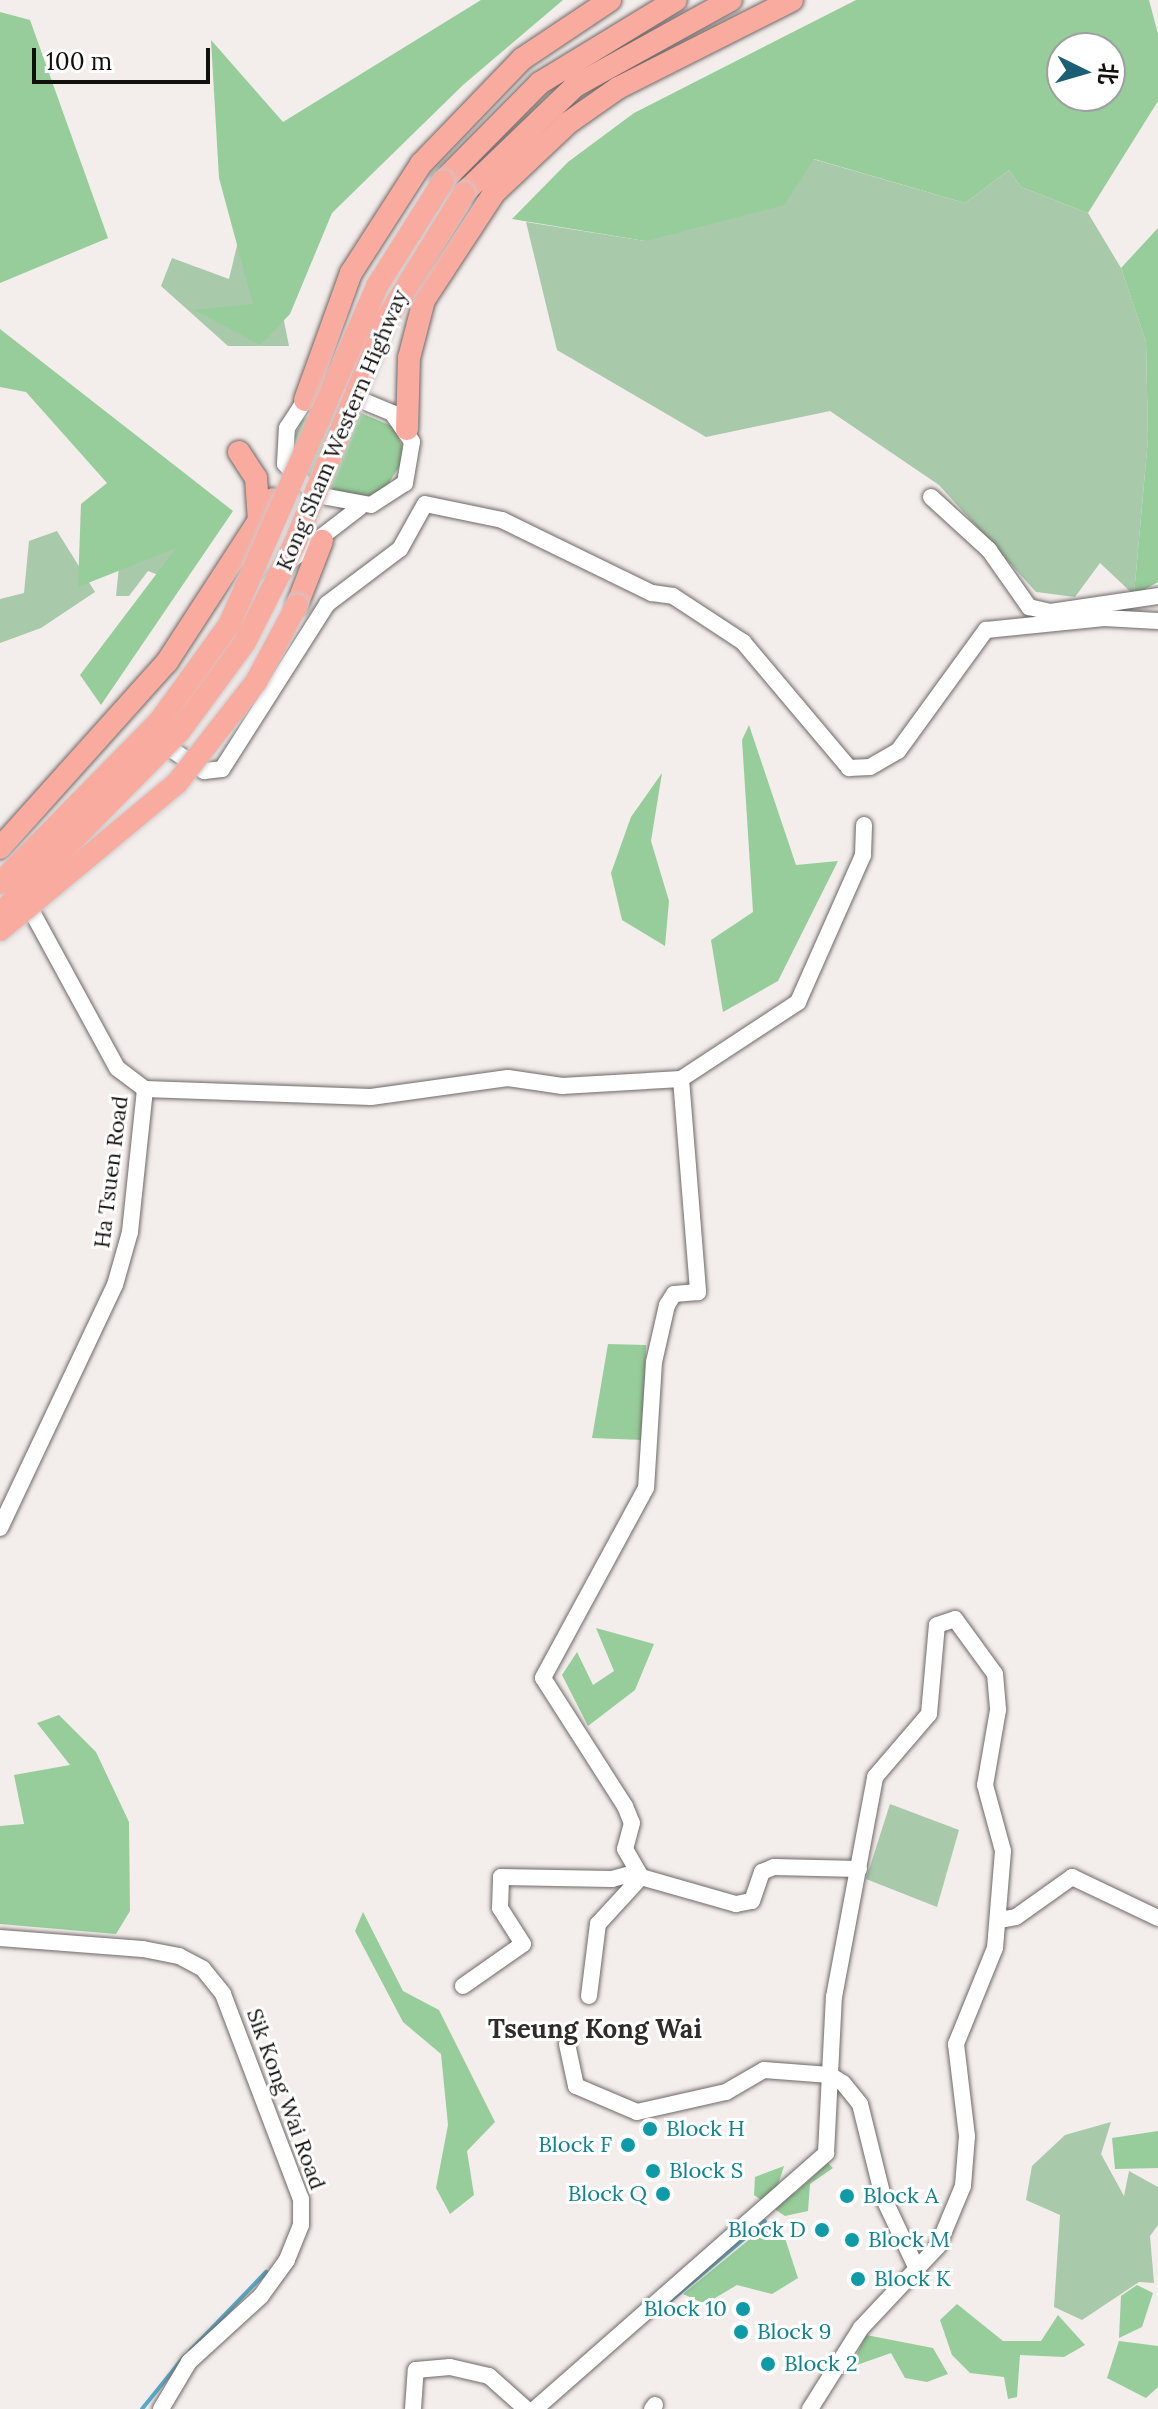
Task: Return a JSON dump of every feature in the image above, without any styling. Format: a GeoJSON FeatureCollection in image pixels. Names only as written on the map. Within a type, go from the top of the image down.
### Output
{"type":"FeatureCollection","features":[{"type":"Feature","properties":{"kind":"highway"},"geometry":{"type":"LineString","coordinates":[[305,400],[351,273],[421,164],[522,59],[610,0]]}},
{"type":"Feature","properties":{"kind":"highway","name":"Kong Sham Western Highway"},"geometry":{"type":"LineString","coordinates":[[9,882],[159,722],[229,625],[377,286],[443,181],[540,83],[676,0]]}},
{"type":"Feature","properties":{"kind":"highway","name":"Kong Sham Western Highway"},"geometry":{"type":"LineString","coordinates":[[0,914],[179,732],[245,642],[295,543],[391,310],[464,193],[575,86],[731,0]]}},
{"type":"Feature","properties":{"kind":"highway"},"geometry":{"type":"LineString","coordinates":[[407,429],[409,358],[424,300],[494,193],[568,123],[618,88],[792,0]]}},
{"type":"Feature","properties":{"kind":"highway"},"geometry":{"type":"LineString","coordinates":[[239,452],[256,478],[259,522]]}},
{"type":"Feature","properties":{"kind":"highway"},"geometry":{"type":"LineString","coordinates":[[0,848],[167,662],[210,601],[273,499]]}},
{"type":"Feature","properties":{"kind":"highway"},"geometry":{"type":"LineString","coordinates":[[0,930],[177,783],[256,682],[297,605],[322,541]]}},
{"type":"Feature","properties":{"kind":"street"},"geometry":{"type":"LineString","coordinates":[[9,882],[160,742],[255,594],[360,507],[387,499],[405,483],[413,456],[407,429],[381,405],[354,395],[305,400],[287,428],[288,472],[273,499],[255,594]]}},
{"type":"Feature","properties":{"kind":"street"},"geometry":{"type":"LineString","coordinates":[[288,472],[316,495],[360,507]]}},
{"type":"Feature","properties":{"kind":"street"},"geometry":{"type":"LineString","coordinates":[[931,497],[989,550],[1029,607],[1050,612],[1158,596]]}},
{"type":"Feature","properties":{"kind":"street"},"geometry":{"type":"LineString","coordinates":[[160,742],[204,771],[222,769],[327,604],[400,549],[425,504],[502,520],[652,593],[673,596],[743,642],[849,768],[870,767],[898,751],[986,630],[1104,618],[1158,621]]}},
{"type":"Feature","properties":{"kind":"street"},"geometry":{"type":"LineString","coordinates":[[145,1089],[371,1097],[508,1078],[562,1086],[681,1079],[798,1002],[863,855],[864,825]]}},
{"type":"Feature","properties":{"kind":"street","name":"Ha Tsuen Road"},"geometry":{"type":"LineString","coordinates":[[0,1528],[115,1285],[130,1232],[145,1089],[117,1068],[9,882]]}},
{"type":"Feature","properties":{"kind":"street"},"geometry":{"type":"LineString","coordinates":[[638,1875],[625,1849],[632,1823],[625,1806],[558,1707],[543,1670],[592,1596],[646,1488],[654,1362],[667,1305],[674,1294],[698,1292],[681,1079]]}},
{"type":"Feature","properties":{"kind":"street"},"geometry":{"type":"LineString","coordinates":[[535,2409],[821,2162],[831,2134],[830,2075],[836,1982],[875,1777],[929,1714],[937,1625],[955,1619],[995,1674],[998,1710],[985,1785],[1003,1851],[999,1920],[981,1989],[956,2044],[967,2136],[963,2186],[938,2246],[918,2271],[861,2328],[810,2409]]}},
{"type":"Feature","properties":{"kind":"street"},"geometry":{"type":"LineString","coordinates":[[463,1986],[523,1944],[500,1908],[501,1877],[612,1879],[638,1875],[736,1904],[752,1901],[762,1872],[774,1867],[859,1869]]}},
{"type":"Feature","properties":{"kind":"street"},"geometry":{"type":"LineString","coordinates":[[589,1996],[598,1924],[638,1875]]}},
{"type":"Feature","properties":{"kind":"street"},"geometry":{"type":"LineString","coordinates":[[999,1920],[1016,1917],[1072,1877],[1158,1918]]}},
{"type":"Feature","properties":{"kind":"street","name":"Sik Kong Wai Road"},"geometry":{"type":"LineString","coordinates":[[0,1938],[143,1949],[203,1969],[223,1994],[301,2199],[301,2225],[287,2260],[261,2296],[189,2362],[161,2409]]}},
{"type":"Feature","properties":{"kind":"street"},"geometry":{"type":"LineString","coordinates":[[567,2044],[576,2086],[637,2112],[726,2092],[764,2070],[830,2075],[860,2104],[883,2197],[918,2271]]}},
{"type":"Feature","properties":{"kind":"street"},"geometry":{"type":"LineString","coordinates":[[413,2409],[416,2370],[450,2367],[489,2376],[526,2409]]}},
{"type":"Feature","properties":{"kind":"green space"},"geometry":{"type":"Polygon","coordinates":[[[481,0],[563,0],[463,85],[332,213],[290,314],[260,345],[195,310],[253,304],[219,178],[211,40],[283,122],[481,0]]]}},
{"type":"Feature","properties":{"kind":"green space"},"geometry":{"type":"Polygon","coordinates":[[[856,0],[1149,0],[1158,34],[1158,101],[1088,213],[1021,187],[1009,170],[965,203],[814,159],[784,205],[645,241],[512,219],[568,162],[634,113],[856,0]]]}},
{"type":"Feature","properties":{"kind":"green space"},"geometry":{"type":"Polygon","coordinates":[[[0,12],[30,20],[108,238],[0,283],[0,12]]]}},
{"type":"Feature","properties":{"kind":"green space"},"geometry":{"type":"Polygon","coordinates":[[[813,159],[965,203],[1009,170],[1021,187],[1088,213],[1121,268],[1146,342],[1148,439],[1134,595],[1100,563],[1075,597],[1036,592],[939,485],[830,411],[706,437],[557,350],[526,222],[645,241],[813,159]]]}},
{"type":"Feature","properties":{"kind":"green space"},"geometry":{"type":"Polygon","coordinates":[[[1158,228],[1158,582],[1134,595],[1148,439],[1146,342],[1121,268],[1158,228]]]}},
{"type":"Feature","properties":{"kind":"green space"},"geometry":{"type":"Polygon","coordinates":[[[240,233],[282,311],[289,346],[228,346],[161,286],[172,258],[229,279],[240,233]]]}},
{"type":"Feature","properties":{"kind":"green space"},"geometry":{"type":"Polygon","coordinates":[[[0,329],[233,511],[101,705],[80,675],[176,548],[78,587],[81,504],[107,483],[26,392],[0,387],[0,329]]]}},
{"type":"Feature","properties":{"kind":"green space"},"geometry":{"type":"Polygon","coordinates":[[[333,401],[394,427],[406,456],[385,489],[369,496],[334,493],[297,466],[293,440],[302,420],[333,401]]]}},
{"type":"Feature","properties":{"kind":"green space"},"geometry":{"type":"Polygon","coordinates":[[[151,526],[185,547],[166,578],[148,571],[129,596],[116,596],[120,557],[151,526]]]}},
{"type":"Feature","properties":{"kind":"green space"},"geometry":{"type":"Polygon","coordinates":[[[57,531],[95,592],[41,628],[0,643],[0,599],[24,593],[29,541],[57,531]]]}},
{"type":"Feature","properties":{"kind":"green space"},"geometry":{"type":"Polygon","coordinates":[[[749,725],[796,865],[838,861],[778,981],[723,1012],[711,940],[753,912],[742,740],[749,725]]]}},
{"type":"Feature","properties":{"kind":"green space"},"geometry":{"type":"Polygon","coordinates":[[[662,773],[651,841],[669,901],[665,946],[622,920],[611,873],[631,817],[662,773]]]}},
{"type":"Feature","properties":{"kind":"green space"},"geometry":{"type":"Polygon","coordinates":[[[608,1344],[646,1345],[643,1440],[592,1438],[608,1344]]]}},
{"type":"Feature","properties":{"kind":"green space"},"geometry":{"type":"Polygon","coordinates":[[[596,1628],[654,1644],[635,1690],[588,1726],[562,1675],[577,1652],[593,1685],[614,1671],[596,1628]]]}},
{"type":"Feature","properties":{"kind":"green space"},"geometry":{"type":"Polygon","coordinates":[[[59,1715],[96,1752],[129,1822],[130,1911],[116,1934],[0,1924],[0,1826],[24,1824],[14,1775],[70,1765],[37,1723],[59,1715]]]}},
{"type":"Feature","properties":{"kind":"green space"},"geometry":{"type":"Polygon","coordinates":[[[890,1804],[959,1830],[937,1907],[866,1879],[890,1804]]]}},
{"type":"Feature","properties":{"kind":"green space"},"geometry":{"type":"Polygon","coordinates":[[[363,1912],[403,1991],[439,2010],[495,2122],[467,2151],[474,2195],[450,2214],[436,2188],[448,2125],[441,2054],[403,2022],[355,1931],[363,1912]]]}},
{"type":"Feature","properties":{"kind":"green space"},"geometry":{"type":"Polygon","coordinates":[[[1111,2122],[1101,2154],[1124,2196],[1129,2171],[1158,2187],[1158,2225],[1150,2236],[1154,2283],[1139,2282],[1082,2320],[1054,2307],[1060,2215],[1026,2200],[1032,2166],[1065,2135],[1111,2122]]]}},
{"type":"Feature","properties":{"kind":"green space"},"geometry":{"type":"Polygon","coordinates":[[[1158,2131],[1158,2168],[1115,2169],[1112,2138],[1158,2131]]]}},
{"type":"Feature","properties":{"kind":"green space"},"geometry":{"type":"Polygon","coordinates":[[[828,2163],[833,2168],[810,2184],[808,2211],[785,2216],[754,2195],[755,2177],[784,2166],[778,2185],[795,2193],[828,2163]]]}},
{"type":"Feature","properties":{"kind":"green space"},"geometry":{"type":"Polygon","coordinates":[[[762,2229],[783,2232],[798,2278],[772,2294],[737,2285],[705,2304],[683,2294],[762,2229]]]}},
{"type":"Feature","properties":{"kind":"green space"},"geometry":{"type":"Polygon","coordinates":[[[1137,2285],[1153,2293],[1142,2327],[1119,2338],[1121,2296],[1137,2285]]]}},
{"type":"Feature","properties":{"kind":"green space"},"geometry":{"type":"Polygon","coordinates":[[[957,2304],[1003,2341],[1041,2341],[1058,2315],[1085,2345],[1064,2357],[1020,2355],[1017,2397],[1008,2399],[1004,2377],[970,2373],[952,2355],[940,2320],[957,2304]]]}},
{"type":"Feature","properties":{"kind":"green space"},"geometry":{"type":"Polygon","coordinates":[[[866,2335],[933,2348],[948,2374],[927,2382],[905,2378],[891,2353],[851,2367],[866,2335]]]}},
{"type":"Feature","properties":{"kind":"green space"},"geometry":{"type":"Polygon","coordinates":[[[1119,2341],[1158,2346],[1158,2387],[1146,2398],[1107,2378],[1119,2341]]]}},
{"type":"Feature","properties":{"kind":"waterway"},"geometry":{"type":"LineString","coordinates":[[657,2312],[765,2221]]}},
{"type":"Feature","properties":{"kind":"waterway"},"geometry":{"type":"LineString","coordinates":[[190,2351],[266,2272]]}},
{"type":"Feature","properties":{"kind":"waterway"},"geometry":{"type":"LineString","coordinates":[[142,2409],[184,2357]]}},
{"type":"Feature","properties":{"kind":"place","name":"Block H"},"geometry":{"type":"Point","coordinates":[650,2129]}},
{"type":"Feature","properties":{"kind":"place","name":"Block F"},"geometry":{"type":"Point","coordinates":[628,2145]}},
{"type":"Feature","properties":{"kind":"place","name":"Block S"},"geometry":{"type":"Point","coordinates":[653,2171]}},
{"type":"Feature","properties":{"kind":"place","name":"Block Q"},"geometry":{"type":"Point","coordinates":[663,2194]}},
{"type":"Feature","properties":{"kind":"place","name":"Block A"},"geometry":{"type":"Point","coordinates":[847,2196]}},
{"type":"Feature","properties":{"kind":"place","name":"Block D"},"geometry":{"type":"Point","coordinates":[822,2230]}},
{"type":"Feature","properties":{"kind":"place","name":"Block M"},"geometry":{"type":"Point","coordinates":[852,2240]}},
{"type":"Feature","properties":{"kind":"place","name":"Block K"},"geometry":{"type":"Point","coordinates":[858,2279]}},
{"type":"Feature","properties":{"kind":"place","name":"Block 10"},"geometry":{"type":"Point","coordinates":[743,2309]}},
{"type":"Feature","properties":{"kind":"place","name":"Block 9"},"geometry":{"type":"Point","coordinates":[741,2332]}},
{"type":"Feature","properties":{"kind":"place","name":"Block 2"},"geometry":{"type":"Point","coordinates":[768,2364]}},
{"type":"Feature","properties":{"kind":"district","name":"Tseung Kong Wai"},"geometry":{"type":"Point","coordinates":[595,2029]}}]}
